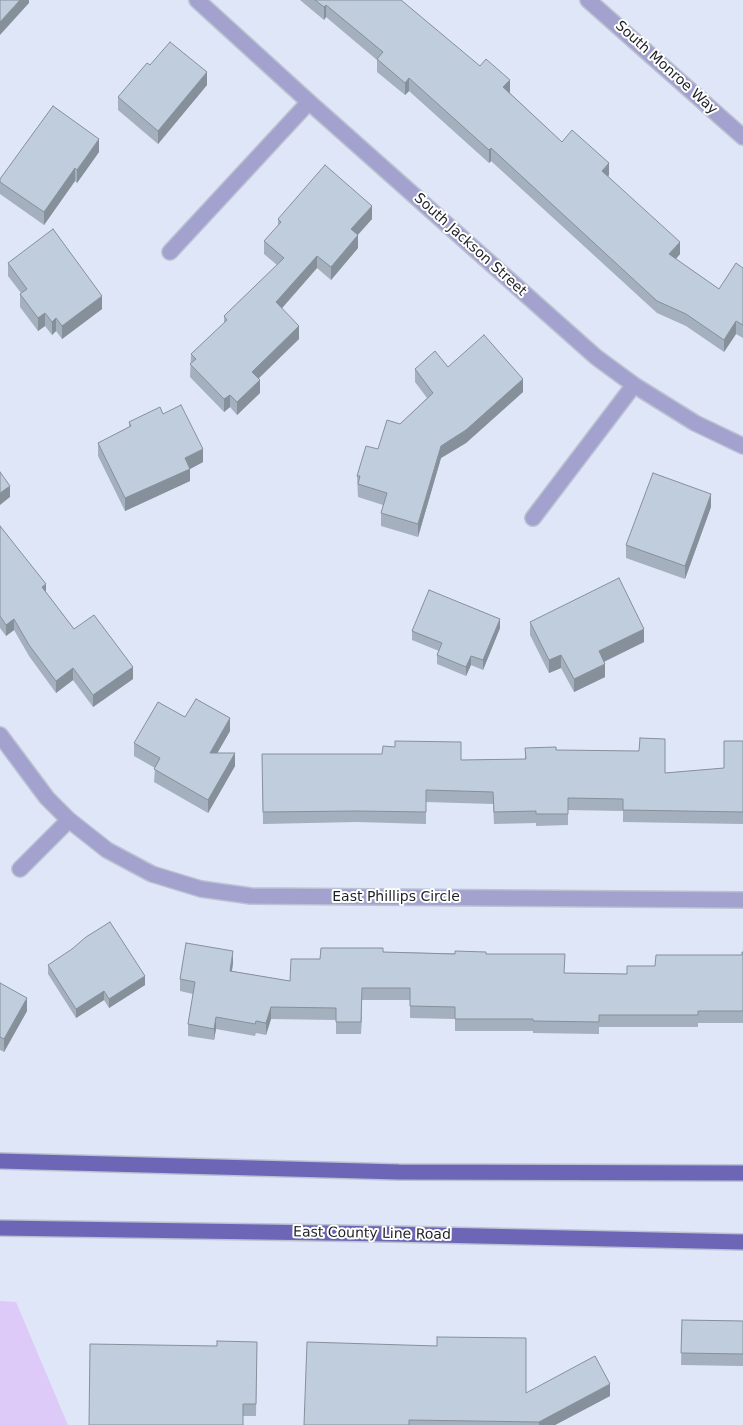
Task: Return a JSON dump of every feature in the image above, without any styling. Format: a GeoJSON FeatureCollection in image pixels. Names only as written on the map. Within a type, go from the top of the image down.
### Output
{"type":"FeatureCollection","features":[{"type":"Feature","properties":{"kind":"main road"},"geometry":{"type":"LineString","coordinates":[[0,1161],[399,1172],[743,1173]]}},
{"type":"Feature","properties":{"kind":"main road","name":"East County Line Road"},"geometry":{"type":"LineString","coordinates":[[0,1228],[743,1242]]}},
{"type":"Feature","properties":{"kind":"street","name":"South Jackson Street"},"geometry":{"type":"LineString","coordinates":[[198,0],[309,102],[596,357],[634,385],[695,423],[743,446]]}},
{"type":"Feature","properties":{"kind":"street","name":"South Monroe Way"},"geometry":{"type":"LineString","coordinates":[[588,0],[743,137]]}},
{"type":"Feature","properties":{"kind":"street"},"geometry":{"type":"LineString","coordinates":[[170,252],[309,102]]}},
{"type":"Feature","properties":{"kind":"street"},"geometry":{"type":"LineString","coordinates":[[533,518],[634,385]]}},
{"type":"Feature","properties":{"kind":"street","name":"East Phillips Circle"},"geometry":{"type":"LineString","coordinates":[[0,735],[47,798],[68,820],[107,850],[152,874],[201,889],[251,896],[743,900]]}},
{"type":"Feature","properties":{"kind":"street"},"geometry":{"type":"LineString","coordinates":[[20,869],[68,820]]}},
{"type":"Feature","properties":{"kind":"shaded area"},"geometry":{"type":"Polygon","coordinates":[[[0,1301],[16,1302],[68,1425],[0,1425],[0,1301]]]}},
{"type":"Feature","properties":{"kind":"building"},"geometry":{"type":"Polygon","coordinates":[[[0,0],[20,0],[0,22],[0,0]]]}},
{"type":"Feature","properties":{"kind":"building"},"geometry":{"type":"Polygon","coordinates":[[[315,0],[401,0],[480,66],[486,59],[510,80],[503,87],[562,142],[572,130],[609,163],[602,171],[680,242],[669,254],[719,289],[736,263],[743,268],[743,325],[736,321],[724,340],[686,314],[657,301],[491,148],[489,150],[409,78],[405,83],[377,59],[383,52],[326,5],[324,7],[315,0]]]}},
{"type":"Feature","properties":{"kind":"building"},"geometry":{"type":"Polygon","coordinates":[[[170,42],[207,72],[158,131],[118,97],[147,63],[150,65],[170,42]]]}},
{"type":"Feature","properties":{"kind":"building"},"geometry":{"type":"Polygon","coordinates":[[[53,106],[99,139],[77,170],[75,168],[44,212],[0,182],[0,179],[53,106]]]}},
{"type":"Feature","properties":{"kind":"building"},"geometry":{"type":"Polygon","coordinates":[[[325,165],[372,206],[351,229],[358,235],[331,267],[317,256],[276,302],[299,326],[252,372],[260,380],[237,402],[230,395],[224,399],[190,364],[196,359],[191,354],[227,320],[224,316],[284,258],[264,241],[281,222],[278,219],[325,165]]]}},
{"type":"Feature","properties":{"kind":"building"},"geometry":{"type":"Polygon","coordinates":[[[53,229],[102,296],[62,326],[56,318],[52,322],[45,313],[38,318],[20,294],[27,289],[8,263],[53,229]]]}},
{"type":"Feature","properties":{"kind":"building"},"geometry":{"type":"Polygon","coordinates":[[[484,335],[523,379],[466,430],[441,446],[418,524],[381,513],[387,493],[358,484],[360,476],[357,476],[366,446],[378,449],[387,420],[400,424],[433,393],[415,369],[435,351],[448,367],[484,335]]]}},
{"type":"Feature","properties":{"kind":"building"},"geometry":{"type":"Polygon","coordinates":[[[181,405],[203,449],[185,458],[190,469],[125,498],[98,443],[131,426],[129,422],[160,407],[163,414],[181,405]]]}},
{"type":"Feature","properties":{"kind":"building"},"geometry":{"type":"Polygon","coordinates":[[[0,472],[10,486],[0,493],[0,472]]]}},
{"type":"Feature","properties":{"kind":"building"},"geometry":{"type":"Polygon","coordinates":[[[653,473],[711,494],[685,566],[626,545],[653,473]]]}},
{"type":"Feature","properties":{"kind":"building"},"geometry":{"type":"Polygon","coordinates":[[[0,526],[46,584],[42,587],[74,629],[94,615],[133,667],[93,695],[73,668],[56,681],[29,645],[14,619],[6,625],[0,616],[0,526]]]}},
{"type":"Feature","properties":{"kind":"building"},"geometry":{"type":"Polygon","coordinates":[[[619,578],[644,629],[599,651],[605,664],[574,679],[561,655],[549,660],[530,622],[619,578]]]}},
{"type":"Feature","properties":{"kind":"building"},"geometry":{"type":"Polygon","coordinates":[[[429,590],[500,619],[483,660],[471,656],[466,667],[437,655],[442,643],[412,631],[429,590]]]}},
{"type":"Feature","properties":{"kind":"building"},"geometry":{"type":"Polygon","coordinates":[[[196,699],[230,718],[210,753],[235,753],[208,800],[154,769],[160,758],[134,743],[158,702],[185,717],[196,699]]]}},
{"type":"Feature","properties":{"kind":"building"},"geometry":{"type":"Polygon","coordinates":[[[640,738],[665,739],[665,773],[724,768],[724,741],[743,741],[743,812],[623,810],[623,799],[568,798],[568,814],[536,814],[536,811],[494,812],[493,792],[426,790],[426,812],[263,812],[262,754],[382,754],[383,746],[395,747],[395,741],[461,742],[461,760],[526,759],[525,748],[556,747],[556,750],[639,751],[640,738]]]}},
{"type":"Feature","properties":{"kind":"building"},"geometry":{"type":"Polygon","coordinates":[[[110,922],[145,976],[109,999],[104,991],[76,1009],[48,965],[110,922]]]}},
{"type":"Feature","properties":{"kind":"building"},"geometry":{"type":"Polygon","coordinates":[[[186,943],[233,951],[230,971],[290,981],[291,959],[320,959],[321,948],[383,948],[383,952],[455,954],[455,951],[486,952],[486,954],[565,954],[564,973],[627,974],[627,966],[655,966],[656,955],[742,955],[743,952],[743,1011],[698,1011],[698,1015],[599,1015],[599,1022],[533,1021],[533,1019],[455,1019],[455,1007],[410,1006],[410,988],[362,988],[361,1022],[336,1022],[336,1008],[271,1007],[266,1023],[256,1021],[255,1024],[216,1017],[214,1029],[188,1024],[195,982],[180,979],[186,943]]]}},
{"type":"Feature","properties":{"kind":"building"},"geometry":{"type":"Polygon","coordinates":[[[0,983],[27,998],[4,1039],[0,1037],[0,983]]]}},
{"type":"Feature","properties":{"kind":"building"},"geometry":{"type":"Polygon","coordinates":[[[682,1320],[743,1321],[743,1354],[681,1353],[682,1320]]]}},
{"type":"Feature","properties":{"kind":"building"},"geometry":{"type":"Polygon","coordinates":[[[437,1337],[526,1338],[526,1393],[595,1356],[610,1384],[539,1422],[409,1420],[409,1425],[304,1425],[307,1342],[437,1346],[437,1337]]]}},
{"type":"Feature","properties":{"kind":"building"},"geometry":{"type":"Polygon","coordinates":[[[217,1341],[257,1342],[256,1404],[243,1404],[243,1425],[89,1425],[90,1344],[217,1346],[217,1341]]]}}]}
